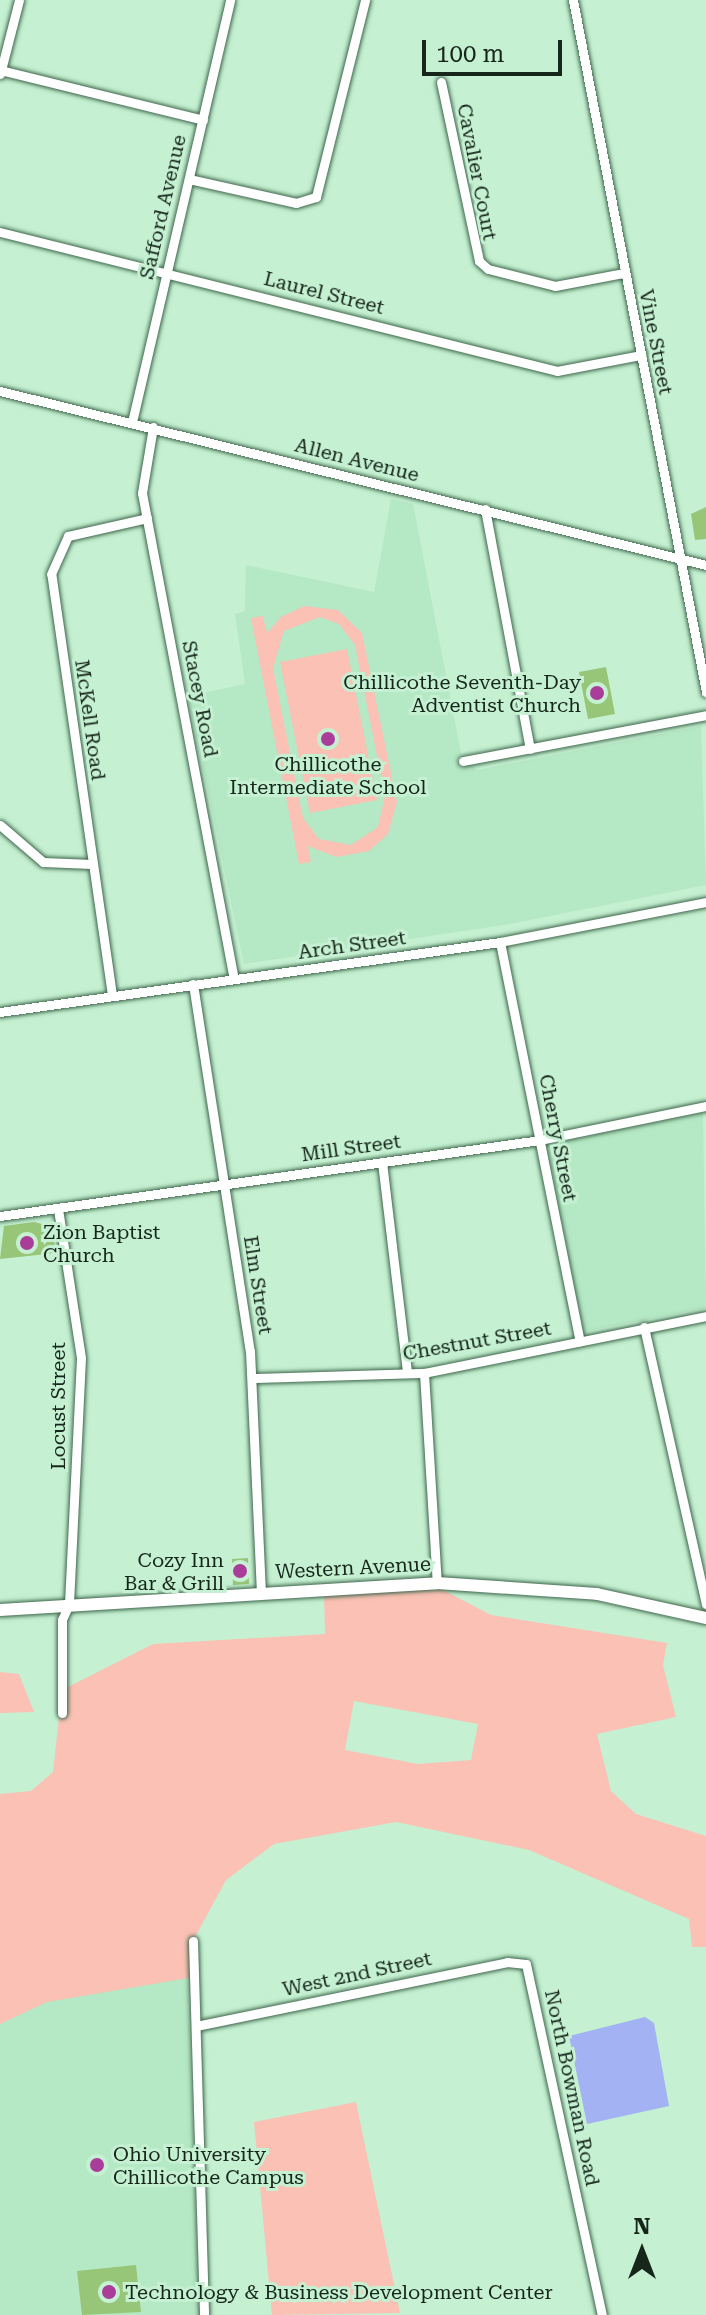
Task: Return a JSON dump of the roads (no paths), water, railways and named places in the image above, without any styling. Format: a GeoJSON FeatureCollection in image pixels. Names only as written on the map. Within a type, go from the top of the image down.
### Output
{"type":"FeatureCollection","features":[{"type":"Feature","properties":{"kind":"main road","name":"Western Avenue"},"geometry":{"type":"LineString","coordinates":[[0,1610],[437,1583],[597,1594],[706,1618]]}},
{"type":"Feature","properties":{"kind":"street"},"geometry":{"type":"LineString","coordinates":[[19,0],[0,71],[203,120]]}},
{"type":"Feature","properties":{"kind":"street","name":"Safford Avenue"},"geometry":{"type":"LineString","coordinates":[[132,422],[230,0]]}},
{"type":"Feature","properties":{"kind":"street"},"geometry":{"type":"LineString","coordinates":[[189,179],[296,203],[316,197],[365,0]]}},
{"type":"Feature","properties":{"kind":"street","name":"Vine Street"},"geometry":{"type":"LineString","coordinates":[[573,0],[623,273],[706,692]]}},
{"type":"Feature","properties":{"kind":"street","name":"Cavalier Court"},"geometry":{"type":"LineString","coordinates":[[441,82],[479,261],[488,269],[555,286],[623,273]]}},
{"type":"Feature","properties":{"kind":"street","name":"Laurel Street"},"geometry":{"type":"LineString","coordinates":[[0,232],[557,371],[641,355]]}},
{"type":"Feature","properties":{"kind":"street","name":"Allen Avenue"},"geometry":{"type":"LineString","coordinates":[[0,391],[706,565]]}},
{"type":"Feature","properties":{"kind":"street","name":"Stacey Road"},"geometry":{"type":"LineString","coordinates":[[153,427],[143,473],[147,518],[234,978]]}},
{"type":"Feature","properties":{"kind":"street"},"geometry":{"type":"LineString","coordinates":[[485,509],[530,749]]}},
{"type":"Feature","properties":{"kind":"street","name":"McKell Road"},"geometry":{"type":"LineString","coordinates":[[112,995],[52,559],[68,536],[83,530],[147,518]]}},
{"type":"Feature","properties":{"kind":"street"},"geometry":{"type":"LineString","coordinates":[[463,761],[706,715]]}},
{"type":"Feature","properties":{"kind":"street"},"geometry":{"type":"LineString","coordinates":[[0,825],[43,862],[92,864]]}},
{"type":"Feature","properties":{"kind":"street","name":"Arch Street"},"geometry":{"type":"LineString","coordinates":[[0,1012],[500,942],[706,902]]}},
{"type":"Feature","properties":{"kind":"street","name":"Cherry Street"},"geometry":{"type":"LineString","coordinates":[[500,942],[580,1341]]}},
{"type":"Feature","properties":{"kind":"street","name":"Elm Street"},"geometry":{"type":"LineString","coordinates":[[193,984],[252,1378],[261,1594]]}},
{"type":"Feature","properties":{"kind":"street","name":"Mill Street"},"geometry":{"type":"LineString","coordinates":[[0,1216],[540,1140],[706,1106]]}},
{"type":"Feature","properties":{"kind":"street"},"geometry":{"type":"LineString","coordinates":[[382,1162],[407,1373]]}},
{"type":"Feature","properties":{"kind":"street","name":"Locust Street"},"geometry":{"type":"LineString","coordinates":[[58,1209],[81,1358],[69,1604],[62,1620],[62,1713]]}},
{"type":"Feature","properties":{"kind":"street","name":"Chestnut Street"},"geometry":{"type":"LineString","coordinates":[[252,1378],[424,1373],[706,1316]]}},
{"type":"Feature","properties":{"kind":"street"},"geometry":{"type":"LineString","coordinates":[[644,1327],[706,1604]]}},
{"type":"Feature","properties":{"kind":"street"},"geometry":{"type":"LineString","coordinates":[[424,1373],[437,1583]]}},
{"type":"Feature","properties":{"kind":"street"},"geometry":{"type":"LineString","coordinates":[[193,1941],[204,2315]]}},
{"type":"Feature","properties":{"kind":"street","name":"West 2nd Street"},"geometry":{"type":"LineString","coordinates":[[196,2026],[507,1962],[526,1964]]}},
{"type":"Feature","properties":{"kind":"street","name":"North Bowman Road"},"geometry":{"type":"LineString","coordinates":[[526,1964],[602,2315]]}},
{"type":"Feature","properties":{"kind":"water"},"geometry":{"type":"Polygon","coordinates":[[[645,2017],[654,2023],[669,2106],[587,2124],[569,2036],[645,2017]]]}},
{"type":"Feature","properties":{"kind":"place","name":"Chillicothe Seventh-Day Adventist Church"},"geometry":{"type":"Point","coordinates":[597,693]}},
{"type":"Feature","properties":{"kind":"place","name":"Chillicothe Intermediate School"},"geometry":{"type":"Point","coordinates":[328,739]}},
{"type":"Feature","properties":{"kind":"place","name":"Zion Baptist Church"},"geometry":{"type":"Point","coordinates":[27,1243]}},
{"type":"Feature","properties":{"kind":"place","name":"Cozy Inn Bar & Grill"},"geometry":{"type":"Point","coordinates":[240,1571]}},
{"type":"Feature","properties":{"kind":"place","name":"Ohio University Chillicothe Campus"},"geometry":{"type":"Point","coordinates":[97,2165]}},
{"type":"Feature","properties":{"kind":"place","name":"Technology & Business Development Center"},"geometry":{"type":"Point","coordinates":[109,2292]}}]}
